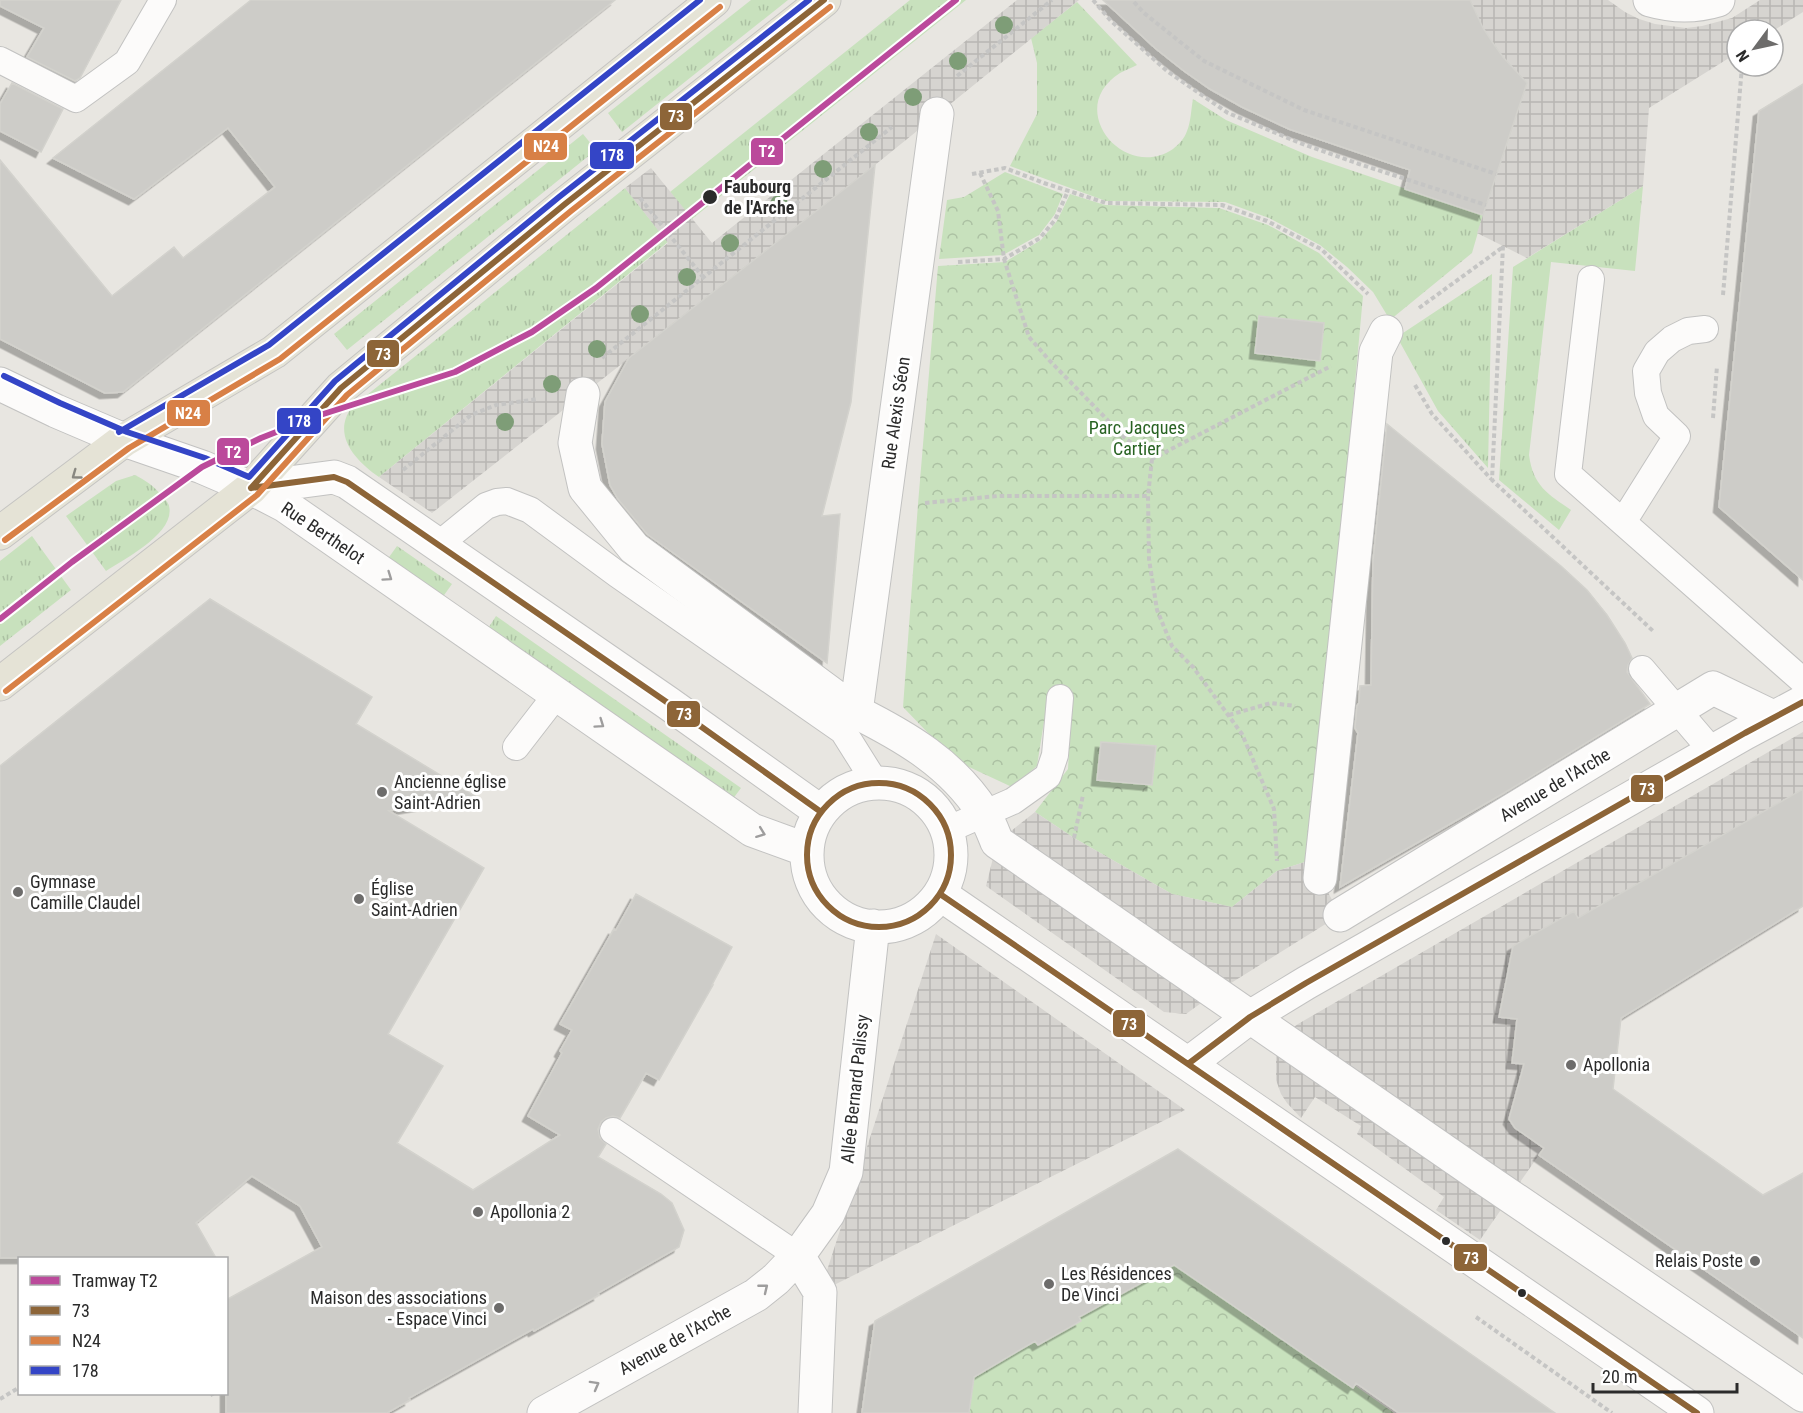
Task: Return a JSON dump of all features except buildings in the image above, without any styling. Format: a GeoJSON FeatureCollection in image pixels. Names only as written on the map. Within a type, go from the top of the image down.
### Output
{"type":"FeatureCollection","features":[{"type":"Feature","properties":{"kind":"main road"},"geometry":{"type":"LineString","coordinates":[[0,533],[124,440],[274,352],[714,0]]}},
{"type":"Feature","properties":{"kind":"main road"},"geometry":{"type":"LineString","coordinates":[[0,684],[251,488],[341,388],[565,204],[824,0]]}},
{"type":"Feature","properties":{"kind":"street"},"geometry":{"type":"LineString","coordinates":[[1650,0],[1662,4],[1686,6],[1718,0]]}},
{"type":"Feature","properties":{"kind":"street","name":"Rue Alexis Séon"},"geometry":{"type":"LineString","coordinates":[[856,712],[937,114]]}},
{"type":"Feature","properties":{"kind":"street"},"geometry":{"type":"LineString","coordinates":[[1320,878],[1381,342]]}},
{"type":"Feature","properties":{"kind":"street"},"geometry":{"type":"LineString","coordinates":[[0,384],[124,440],[251,488]]}},
{"type":"Feature","properties":{"kind":"street"},"geometry":{"type":"LineString","coordinates":[[583,394],[575,443],[585,488],[634,548],[856,712],[893,730],[930,754],[965,788],[984,814],[997,842],[1803,1395]]}},
{"type":"Feature","properties":{"kind":"street","name":"Rue Berthelot"},"geometry":{"type":"LineString","coordinates":[[251,488],[334,477],[347,482],[668,703],[821,812]]}},
{"type":"Feature","properties":{"kind":"street","name":"Rue Berthelot"},"geometry":{"type":"LineString","coordinates":[[251,488],[284,505],[752,830],[807,850]]}},
{"type":"Feature","properties":{"kind":"street","name":"Avenue de l'Arche"},"geometry":{"type":"LineString","coordinates":[[1340,915],[1713,688],[1773,717]]}},
{"type":"Feature","properties":{"kind":"street"},"geometry":{"type":"LineString","coordinates":[[1188,1064],[1250,1017],[1306,983],[1803,702]]}},
{"type":"Feature","properties":{"kind":"street"},"geometry":{"type":"LineString","coordinates":[[875,782],[898,785],[919,794],[936,809],[947,830],[951,852],[949,873],[940,894],[922,912],[899,924],[873,926],[847,919],[824,902],[810,878],[807,850],[811,830],[821,812],[836,797],[855,786],[875,782]]}},
{"type":"Feature","properties":{"kind":"street"},"geometry":{"type":"LineString","coordinates":[[940,894],[1697,1413]]}},
{"type":"Feature","properties":{"kind":"street","name":"Allée Bernard Palissy"},"geometry":{"type":"LineString","coordinates":[[798,1256],[828,1214],[846,1172],[873,926]]}},
{"type":"Feature","properties":{"kind":"street"},"geometry":{"type":"LineString","coordinates":[[798,1256],[820,1292],[815,1413]]}},
{"type":"Feature","properties":{"kind":"street","name":"Avenue de l'Arche"},"geometry":{"type":"LineString","coordinates":[[544,1413],[756,1295],[776,1279],[798,1256]]}},
{"type":"Feature","properties":{"kind":"lane"},"geometry":{"type":"LineString","coordinates":[[0,60],[76,99],[127,62],[163,0]]}},
{"type":"Feature","properties":{"kind":"lane"},"geometry":{"type":"LineString","coordinates":[[1591,279],[1568,474],[1803,681]]}},
{"type":"Feature","properties":{"kind":"lane"},"geometry":{"type":"LineString","coordinates":[[1623,522],[1677,436],[1656,416],[1648,393],[1646,371],[1657,352],[1672,339],[1688,331],[1705,329]]}},
{"type":"Feature","properties":{"kind":"lane"},"geometry":{"type":"LineString","coordinates":[[438,545],[486,506],[507,501],[530,510],[617,574],[843,731],[875,782]]}},
{"type":"Feature","properties":{"kind":"lane"},"geometry":{"type":"LineString","coordinates":[[1642,669],[1713,752]]}},
{"type":"Feature","properties":{"kind":"lane"},"geometry":{"type":"LineString","coordinates":[[516,747],[557,694]]}},
{"type":"Feature","properties":{"kind":"lane"},"geometry":{"type":"LineString","coordinates":[[947,830],[1013,801],[1048,776],[1055,755],[1060,698]]}},
{"type":"Feature","properties":{"kind":"lane"},"geometry":{"type":"LineString","coordinates":[[613,1131],[798,1256]]}},
{"type":"Feature","properties":{"kind":"path"},"geometry":{"type":"LineString","coordinates":[[951,80],[1052,0]]}},
{"type":"Feature","properties":{"kind":"path"},"geometry":{"type":"LineString","coordinates":[[1093,0],[1111,21],[1167,71],[1228,112],[1300,143],[1486,206]]}},
{"type":"Feature","properties":{"kind":"path"},"geometry":{"type":"LineString","coordinates":[[1134,2],[1144,13],[1204,61],[1304,110],[1496,174]]}},
{"type":"Feature","properties":{"kind":"path"},"geometry":{"type":"LineString","coordinates":[[602,357],[896,124]]}},
{"type":"Feature","properties":{"kind":"path"},"geometry":{"type":"LineString","coordinates":[[928,183],[1005,168],[1106,203],[1222,205],[1267,221],[1321,249],[1368,294],[1381,342],[1432,414],[1492,480]]}},
{"type":"Feature","properties":{"kind":"path"},"geometry":{"type":"LineString","coordinates":[[980,173],[998,211],[1004,259],[1029,337],[1125,438],[1152,459]]}},
{"type":"Feature","properties":{"kind":"path"},"geometry":{"type":"LineString","coordinates":[[915,265],[1004,259],[1040,238],[1055,220],[1068,191]]}},
{"type":"Feature","properties":{"kind":"path"},"geometry":{"type":"LineString","coordinates":[[1152,459],[1381,342],[1503,246]]}},
{"type":"Feature","properties":{"kind":"path"},"geometry":{"type":"LineString","coordinates":[[405,468],[463,420],[483,409],[547,397]]}},
{"type":"Feature","properties":{"kind":"path"},"geometry":{"type":"LineString","coordinates":[[1152,459],[1148,496],[1149,560],[1157,610],[1172,645],[1193,667],[1242,734],[1274,809],[1277,871]]}},
{"type":"Feature","properties":{"kind":"path"},"geometry":{"type":"LineString","coordinates":[[918,504],[998,496],[1148,496]]}},
{"type":"Feature","properties":{"kind":"path"},"geometry":{"type":"LineString","coordinates":[[1229,715],[1271,703],[1338,711]]}},
{"type":"Feature","properties":{"kind":"path"},"geometry":{"type":"LineString","coordinates":[[0,1399],[18,1388]]}},
{"type":"Feature","properties":{"kind":"green space"},"geometry":{"type":"Polygon","coordinates":[[[751,0],[788,0],[622,132],[608,113],[751,0]]]}},
{"type":"Feature","properties":{"kind":"green space"},"geometry":{"type":"Polygon","coordinates":[[[910,0],[966,0],[692,219],[670,192],[910,0]]]}},
{"type":"Feature","properties":{"kind":"green space"},"geometry":{"type":"Polygon","coordinates":[[[1077,2],[1137,65],[1120,73],[1104,88],[1097,105],[1099,122],[1107,137],[1120,149],[1136,156],[1155,157],[1173,149],[1186,134],[1193,99],[1226,120],[1312,157],[1483,215],[1472,253],[1390,320],[1373,292],[1347,267],[1320,245],[1269,218],[1225,202],[1106,201],[1010,166],[1037,114],[1037,63],[1031,38],[1077,2]]]}},
{"type":"Feature","properties":{"kind":"green space"},"geometry":{"type":"Polygon","coordinates":[[[583,134],[596,150],[347,350],[334,334],[583,134]]]}},
{"type":"Feature","properties":{"kind":"green space"},"geometry":{"type":"Polygon","coordinates":[[[1005,172],[1063,194],[1055,214],[1039,235],[1003,255],[939,259],[947,200],[964,197],[1005,172]]]}},
{"type":"Feature","properties":{"kind":"green space"},"geometry":{"type":"Polygon","coordinates":[[[1643,186],[1635,271],[1551,262],[1529,455],[1538,482],[1549,494],[1571,510],[1559,530],[1499,480],[1513,267],[1643,186]]]}},
{"type":"Feature","properties":{"kind":"green space"},"geometry":{"type":"Polygon","coordinates":[[[625,188],[668,242],[379,477],[362,463],[345,437],[346,417],[352,407],[625,188]]]}},
{"type":"Feature","properties":{"kind":"green space","name":"Parc Jacques Cartier"},"geometry":{"type":"Polygon","coordinates":[[[1070,194],[1105,205],[1219,208],[1268,225],[1319,253],[1363,296],[1311,860],[1277,871],[1232,907],[1172,894],[1074,838],[1035,812],[1068,769],[1072,691],[1049,690],[1037,766],[1012,787],[954,760],[903,707],[938,266],[1005,262],[1041,240],[1057,221],[1070,194]]]}},
{"type":"Feature","properties":{"kind":"green space"},"geometry":{"type":"Polygon","coordinates":[[[1492,274],[1488,468],[1438,411],[1397,337],[1492,274]]]}},
{"type":"Feature","properties":{"kind":"green space"},"geometry":{"type":"Polygon","coordinates":[[[135,475],[146,481],[166,500],[169,506],[169,516],[165,526],[147,544],[106,571],[66,516],[116,481],[135,475]]]}},
{"type":"Feature","properties":{"kind":"green space"},"geometry":{"type":"Polygon","coordinates":[[[32,536],[71,590],[0,646],[0,561],[32,536]]]}},
{"type":"Feature","properties":{"kind":"green space"},"geometry":{"type":"Polygon","coordinates":[[[397,546],[452,584],[442,598],[387,560],[397,546]]]}},
{"type":"Feature","properties":{"kind":"green space"},"geometry":{"type":"Polygon","coordinates":[[[496,616],[741,788],[732,800],[487,630],[496,616]]]}},
{"type":"Feature","properties":{"kind":"green space"},"geometry":{"type":"Polygon","coordinates":[[[1178,1261],[1394,1413],[963,1413],[964,1382],[1178,1261]]]}},
{"type":"Feature","properties":{"kind":"shaded area"},"geometry":{"type":"Polygon","coordinates":[[[1017,0],[1079,0],[875,165],[432,513],[379,477],[668,243],[625,188],[651,168],[712,243],[1017,0]]]}},
{"type":"Feature","properties":{"kind":"shaded area"},"geometry":{"type":"Polygon","coordinates":[[[1470,0],[1608,0],[1625,12],[1655,24],[1686,28],[1725,20],[1725,60],[1649,108],[1643,186],[1527,258],[1477,233],[1527,83],[1503,57],[1483,28],[1470,0]]]}},
{"type":"Feature","properties":{"kind":"shaded area"},"geometry":{"type":"Polygon","coordinates":[[[1760,0],[1803,0],[1803,12],[1785,23],[1785,18],[1732,18],[1760,0]]]}},
{"type":"Feature","properties":{"kind":"shaded area"},"geometry":{"type":"Polygon","coordinates":[[[1803,732],[1803,797],[1578,918],[1574,911],[1513,946],[1499,1017],[1517,1019],[1512,1063],[1539,1066],[1512,1105],[1509,1116],[1515,1128],[1543,1149],[1480,1240],[1436,1210],[1444,1197],[1357,1134],[1361,1126],[1315,1097],[1301,1118],[1287,1103],[1276,1080],[1276,1057],[1277,1050],[1291,1029],[1803,732]]]}},
{"type":"Feature","properties":{"kind":"shaded area"},"geometry":{"type":"Polygon","coordinates":[[[1035,812],[1074,838],[1172,894],[1232,907],[1277,871],[1311,860],[1340,915],[1215,993],[1186,1014],[1164,1012],[986,886],[997,842],[1035,812]]]}},
{"type":"Feature","properties":{"kind":"shaded area"},"geometry":{"type":"Polygon","coordinates":[[[936,934],[1185,1110],[820,1292],[936,934]]]}},
{"type":"Feature","properties":{"kind":"tram line","name":"T2"},"geometry":{"type":"LineString","coordinates":[[0,619],[72,562],[202,467],[261,438],[317,416],[455,372],[532,332],[596,288],[956,0]]}},
{"type":"Feature","properties":{"kind":"transit line","name":"178"},"geometry":{"type":"LineString","coordinates":[[119,432],[269,345],[700,0]]}},
{"type":"Feature","properties":{"kind":"transit line","name":"178"},"geometry":{"type":"LineString","coordinates":[[4,376],[127,432],[205,458],[249,477],[335,381],[559,197],[809,0]]}},
{"type":"Feature","properties":{"kind":"transit line","name":"73"},"geometry":{"type":"LineString","coordinates":[[251,488],[341,388],[565,204],[824,0]]}},
{"type":"Feature","properties":{"kind":"transit line","name":"N24"},"geometry":{"type":"LineString","coordinates":[[5,540],[129,448],[280,359],[720,7]]}},
{"type":"Feature","properties":{"kind":"transit line","name":"N24"},"geometry":{"type":"LineString","coordinates":[[6,691],[257,495],[347,395],[571,211],[830,7]]}},
{"type":"Feature","properties":{"kind":"transit line","name":"73"},"geometry":{"type":"LineString","coordinates":[[251,488],[334,477],[347,482],[668,703],[821,812]]}},
{"type":"Feature","properties":{"kind":"transit line","name":"73"},"geometry":{"type":"LineString","coordinates":[[1188,1064],[1250,1017],[1306,983],[1803,702]]}},
{"type":"Feature","properties":{"kind":"transit line","name":"73"},"geometry":{"type":"LineString","coordinates":[[879,783],[906,789],[919,795],[930,804],[939,815],[945,828],[951,855],[945,882],[939,895],[930,906],[919,915],[906,921],[879,927],[852,921],[839,915],[828,906],[819,895],[813,882],[807,855],[813,828],[819,815],[828,804],[839,795],[852,789],[879,783]]}},
{"type":"Feature","properties":{"kind":"transit line","name":"73"},"geometry":{"type":"LineString","coordinates":[[940,894],[1697,1413]]}},
{"type":"Feature","properties":{"kind":"place","name":"Faubourg de l'Arche"},"geometry":{"type":"Point","coordinates":[710,197]}},
{"type":"Feature","properties":{"kind":"place","name":"Ancienne église Saint-Adrien"},"geometry":{"type":"Point","coordinates":[382,792]}},
{"type":"Feature","properties":{"kind":"place","name":"Gymnase Camille Claudel"},"geometry":{"type":"Point","coordinates":[18,892]}},
{"type":"Feature","properties":{"kind":"place","name":"Église Saint-Adrien"},"geometry":{"type":"Point","coordinates":[359,899]}},
{"type":"Feature","properties":{"kind":"place","name":"Apollonia"},"geometry":{"type":"Point","coordinates":[1571,1065]}},
{"type":"Feature","properties":{"kind":"place","name":"Apollonia 2"},"geometry":{"type":"Point","coordinates":[478,1212]}},
{"type":"Feature","properties":{"kind":"place","name":"Relais Poste"},"geometry":{"type":"Point","coordinates":[1755,1261]}},
{"type":"Feature","properties":{"kind":"place","name":"Les Résidences De Vinci"},"geometry":{"type":"Point","coordinates":[1049,1284]}},
{"type":"Feature","properties":{"kind":"place","name":"Maison des associations - Espace Vinci"},"geometry":{"type":"Point","coordinates":[499,1308]}}]}
